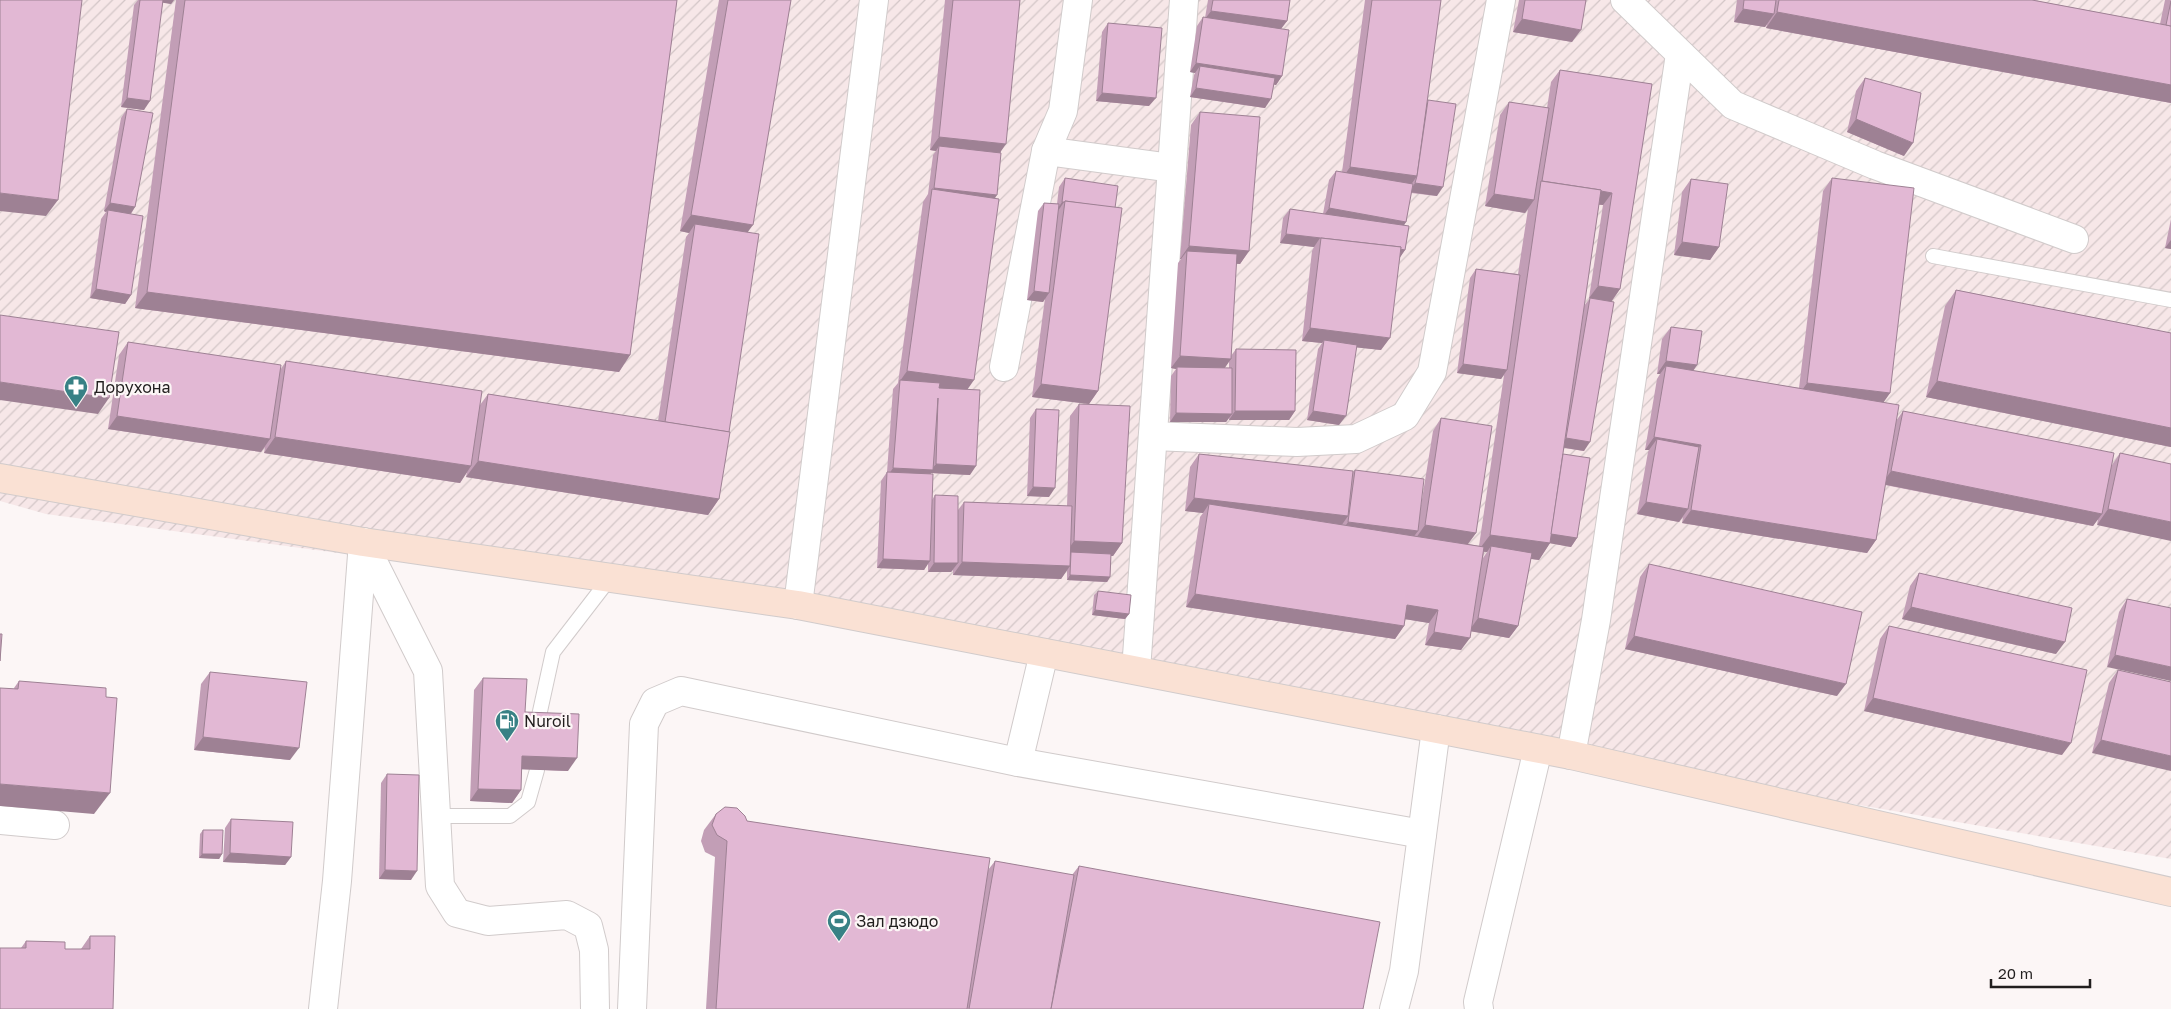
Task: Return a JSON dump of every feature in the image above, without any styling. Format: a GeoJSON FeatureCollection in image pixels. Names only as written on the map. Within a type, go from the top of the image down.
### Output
{"type":"FeatureCollection","features":[{"type":"Feature","properties":{"kind":"main road"},"geometry":{"type":"LineString","coordinates":[[0,478],[362,542],[798,604],[1571,755],[2171,892]]}},
{"type":"Feature","properties":{"kind":"street"},"geometry":{"type":"LineString","coordinates":[[798,604],[874,0]]}},
{"type":"Feature","properties":{"kind":"street"},"geometry":{"type":"LineString","coordinates":[[1004,367],[1046,151],[1063,111],[1078,0]]}},
{"type":"Feature","properties":{"kind":"street"},"geometry":{"type":"LineString","coordinates":[[1136,670],[1184,0]]}},
{"type":"Feature","properties":{"kind":"street"},"geometry":{"type":"LineString","coordinates":[[1153,436],[1297,442],[1356,439],[1406,416],[1432,372],[1501,0]]}},
{"type":"Feature","properties":{"kind":"street"},"geometry":{"type":"LineString","coordinates":[[1625,0],[1733,105],[1875,165],[2074,239]]}},
{"type":"Feature","properties":{"kind":"street"},"geometry":{"type":"LineString","coordinates":[[1571,755],[1596,620],[1680,54]]}},
{"type":"Feature","properties":{"kind":"street"},"geometry":{"type":"LineString","coordinates":[[1046,151],[1172,168]]}},
{"type":"Feature","properties":{"kind":"street"},"geometry":{"type":"LineString","coordinates":[[362,542],[428,671],[440,886],[457,914],[488,921],[567,915],[588,926],[594,950],[595,1009]]}},
{"type":"Feature","properties":{"kind":"street"},"geometry":{"type":"LineString","coordinates":[[323,1009],[337,881],[362,542]]}},
{"type":"Feature","properties":{"kind":"street"},"geometry":{"type":"LineString","coordinates":[[1018,762],[1044,653]]}},
{"type":"Feature","properties":{"kind":"street"},"geometry":{"type":"LineString","coordinates":[[632,1009],[644,724],[656,702],[681,692],[1018,762],[1422,834]]}},
{"type":"Feature","properties":{"kind":"street"},"geometry":{"type":"LineString","coordinates":[[1394,1009],[1404,971],[1436,729]]}},
{"type":"Feature","properties":{"kind":"street"},"geometry":{"type":"LineString","coordinates":[[1479,1009],[1478,1002],[1538,749]]}},
{"type":"Feature","properties":{"kind":"street"},"geometry":{"type":"LineString","coordinates":[[0,820],[55,825]]}},
{"type":"Feature","properties":{"kind":"lane"},"geometry":{"type":"LineString","coordinates":[[1933,256],[2171,300]]}},
{"type":"Feature","properties":{"kind":"lane"},"geometry":{"type":"LineString","coordinates":[[536,725],[553,652],[610,578]]}},
{"type":"Feature","properties":{"kind":"lane"},"geometry":{"type":"LineString","coordinates":[[436,816],[510,816],[528,802],[536,770]]}},
{"type":"Feature","properties":{"kind":"shaded area"},"geometry":{"type":"Polygon","coordinates":[[[0,0],[2171,0],[2171,859],[1571,755],[1033,646],[46,514],[0,501],[0,0]]]}},
{"type":"Feature","properties":{"kind":"building"},"geometry":{"type":"Polygon","coordinates":[[[0,0],[82,0],[58,200],[0,193],[0,0]]]}},
{"type":"Feature","properties":{"kind":"building"},"geometry":{"type":"Polygon","coordinates":[[[140,0],[163,0],[150,101],[127,98],[140,0]]]}},
{"type":"Feature","properties":{"kind":"building"},"geometry":{"type":"Polygon","coordinates":[[[185,0],[677,0],[630,355],[147,292],[185,0]]]}},
{"type":"Feature","properties":{"kind":"building"},"geometry":{"type":"Polygon","coordinates":[[[728,0],[791,0],[753,225],[691,215],[728,0]]]}},
{"type":"Feature","properties":{"kind":"building"},"geometry":{"type":"Polygon","coordinates":[[[953,0],[1020,0],[1006,144],[939,137],[953,0]]]}},
{"type":"Feature","properties":{"kind":"building"},"geometry":{"type":"Polygon","coordinates":[[[1213,0],[1290,0],[1287,21],[1211,11],[1213,0]]]}},
{"type":"Feature","properties":{"kind":"building"},"geometry":{"type":"Polygon","coordinates":[[[1372,0],[1441,0],[1417,176],[1350,167],[1372,0]]]}},
{"type":"Feature","properties":{"kind":"building"},"geometry":{"type":"Polygon","coordinates":[[[1525,0],[1586,0],[1581,30],[1522,19],[1525,0]]]}},
{"type":"Feature","properties":{"kind":"building"},"geometry":{"type":"Polygon","coordinates":[[[1744,0],[1776,0],[1774,14],[1743,9],[1744,0]]]}},
{"type":"Feature","properties":{"kind":"building"},"geometry":{"type":"Polygon","coordinates":[[[1779,0],[2032,0],[2171,26],[2171,85],[1777,12],[1779,0]]]}},
{"type":"Feature","properties":{"kind":"building"},"geometry":{"type":"Polygon","coordinates":[[[2171,1],[2171,26],[2166,25],[2171,1]]]}},
{"type":"Feature","properties":{"kind":"building"},"geometry":{"type":"Polygon","coordinates":[[[1203,17],[1289,30],[1282,76],[1196,63],[1203,17]]]}},
{"type":"Feature","properties":{"kind":"building"},"geometry":{"type":"Polygon","coordinates":[[[1108,23],[1162,28],[1156,98],[1102,93],[1108,23]]]}},
{"type":"Feature","properties":{"kind":"building"},"geometry":{"type":"Polygon","coordinates":[[[1200,66],[1275,78],[1271,99],[1196,88],[1200,66]]]}},
{"type":"Feature","properties":{"kind":"building"},"geometry":{"type":"Polygon","coordinates":[[[1560,70],[1652,84],[1620,289],[1598,286],[1612,193],[1542,181],[1560,70]]]}},
{"type":"Feature","properties":{"kind":"building"},"geometry":{"type":"Polygon","coordinates":[[[1865,78],[1921,93],[1913,143],[1856,119],[1865,78]]]}},
{"type":"Feature","properties":{"kind":"building"},"geometry":{"type":"Polygon","coordinates":[[[1428,100],[1456,104],[1443,187],[1415,183],[1428,100]]]}},
{"type":"Feature","properties":{"kind":"building"},"geometry":{"type":"Polygon","coordinates":[[[1509,102],[1549,108],[1534,200],[1494,194],[1509,102]]]}},
{"type":"Feature","properties":{"kind":"building"},"geometry":{"type":"Polygon","coordinates":[[[127,109],[153,113],[135,207],[110,203],[127,109]]]}},
{"type":"Feature","properties":{"kind":"building"},"geometry":{"type":"Polygon","coordinates":[[[1200,112],[1260,117],[1249,251],[1189,246],[1200,112]]]}},
{"type":"Feature","properties":{"kind":"building"},"geometry":{"type":"Polygon","coordinates":[[[939,146],[1001,153],[997,195],[934,188],[939,146]]]}},
{"type":"Feature","properties":{"kind":"building"},"geometry":{"type":"Polygon","coordinates":[[[1336,171],[1413,184],[1406,222],[1329,208],[1336,171]]]}},
{"type":"Feature","properties":{"kind":"building"},"geometry":{"type":"Polygon","coordinates":[[[1065,178],[1118,186],[1115,208],[1062,202],[1065,178]]]}},
{"type":"Feature","properties":{"kind":"building"},"geometry":{"type":"Polygon","coordinates":[[[1832,178],[1914,188],[1890,393],[1807,383],[1832,178]]]}},
{"type":"Feature","properties":{"kind":"building"},"geometry":{"type":"Polygon","coordinates":[[[1691,179],[1728,184],[1719,247],[1682,242],[1691,179]]]}},
{"type":"Feature","properties":{"kind":"building"},"geometry":{"type":"Polygon","coordinates":[[[1541,181],[1601,190],[1550,543],[1490,535],[1541,181]]]}},
{"type":"Feature","properties":{"kind":"building"},"geometry":{"type":"Polygon","coordinates":[[[932,189],[999,199],[974,380],[907,371],[932,189]]]}},
{"type":"Feature","properties":{"kind":"building"},"geometry":{"type":"Polygon","coordinates":[[[1065,201],[1122,208],[1098,391],[1041,384],[1065,201]]]}},
{"type":"Feature","properties":{"kind":"building"},"geometry":{"type":"Polygon","coordinates":[[[1044,203],[1059,204],[1049,293],[1034,291],[1044,203]]]}},
{"type":"Feature","properties":{"kind":"building"},"geometry":{"type":"Polygon","coordinates":[[[1290,209],[1409,226],[1405,250],[1400,249],[1401,247],[1286,234],[1290,209]]]}},
{"type":"Feature","properties":{"kind":"building"},"geometry":{"type":"Polygon","coordinates":[[[108,210],[143,216],[131,295],[96,289],[108,210]]]}},
{"type":"Feature","properties":{"kind":"building"},"geometry":{"type":"Polygon","coordinates":[[[695,224],[759,234],[729,432],[665,422],[695,224]]]}},
{"type":"Feature","properties":{"kind":"building"},"geometry":{"type":"Polygon","coordinates":[[[1321,238],[1401,247],[1390,338],[1310,328],[1321,238]]]}},
{"type":"Feature","properties":{"kind":"building"},"geometry":{"type":"Polygon","coordinates":[[[1187,251],[1237,254],[1231,359],[1180,356],[1187,251]]]}},
{"type":"Feature","properties":{"kind":"building"},"geometry":{"type":"Polygon","coordinates":[[[1476,269],[1520,275],[1507,370],[1463,364],[1476,269]]]}},
{"type":"Feature","properties":{"kind":"building"},"geometry":{"type":"Polygon","coordinates":[[[1956,290],[2171,333],[2171,428],[1937,381],[1956,290]]]}},
{"type":"Feature","properties":{"kind":"building"},"geometry":{"type":"Polygon","coordinates":[[[1590,298],[1614,302],[1590,442],[1566,438],[1590,298]]]}},
{"type":"Feature","properties":{"kind":"building"},"geometry":{"type":"Polygon","coordinates":[[[0,315],[119,332],[109,398],[0,382],[0,315]]]}},
{"type":"Feature","properties":{"kind":"building"},"geometry":{"type":"Polygon","coordinates":[[[1671,327],[1702,331],[1697,365],[1666,361],[1671,327]]]}},
{"type":"Feature","properties":{"kind":"building"},"geometry":{"type":"Polygon","coordinates":[[[1324,340],[1357,345],[1346,416],[1313,411],[1324,340]]]}},
{"type":"Feature","properties":{"kind":"building"},"geometry":{"type":"Polygon","coordinates":[[[128,342],[281,365],[270,439],[117,416],[128,342]]]}},
{"type":"Feature","properties":{"kind":"building"},"geometry":{"type":"Polygon","coordinates":[[[1236,349],[1296,350],[1295,411],[1235,411],[1236,349]]]}},
{"type":"Feature","properties":{"kind":"building"},"geometry":{"type":"Polygon","coordinates":[[[286,361],[482,391],[471,466],[275,437],[286,361]]]}},
{"type":"Feature","properties":{"kind":"building"},"geometry":{"type":"Polygon","coordinates":[[[1666,366],[1899,405],[1876,540],[1691,510],[1701,445],[1654,437],[1666,366]]]}},
{"type":"Feature","properties":{"kind":"building"},"geometry":{"type":"Polygon","coordinates":[[[1177,367],[1232,368],[1232,414],[1176,413],[1177,367]]]}},
{"type":"Feature","properties":{"kind":"building"},"geometry":{"type":"Polygon","coordinates":[[[900,380],[940,383],[939,388],[980,390],[976,466],[936,464],[938,398],[933,470],[893,468],[900,380]]]}},
{"type":"Feature","properties":{"kind":"building"},"geometry":{"type":"Polygon","coordinates":[[[488,394],[730,432],[719,499],[478,461],[488,394]]]}},
{"type":"Feature","properties":{"kind":"building"},"geometry":{"type":"Polygon","coordinates":[[[1079,404],[1130,406],[1122,543],[1074,541],[1079,404]]]}},
{"type":"Feature","properties":{"kind":"building"},"geometry":{"type":"Polygon","coordinates":[[[1036,409],[1059,410],[1055,488],[1033,487],[1036,409]]]}},
{"type":"Feature","properties":{"kind":"building"},"geometry":{"type":"Polygon","coordinates":[[[1903,411],[2114,453],[2102,514],[1891,471],[1903,411]]]}},
{"type":"Feature","properties":{"kind":"building"},"geometry":{"type":"Polygon","coordinates":[[[1441,418],[1492,426],[1476,533],[1425,525],[1441,418]]]}},
{"type":"Feature","properties":{"kind":"building"},"geometry":{"type":"Polygon","coordinates":[[[1657,439],[1699,447],[1688,509],[1646,502],[1657,439]]]}},
{"type":"Feature","properties":{"kind":"building"},"geometry":{"type":"Polygon","coordinates":[[[2120,453],[2171,464],[2171,522],[2108,509],[2120,453]]]}},
{"type":"Feature","properties":{"kind":"building"},"geometry":{"type":"Polygon","coordinates":[[[1199,454],[1353,471],[1348,516],[1194,498],[1199,454]]]}},
{"type":"Feature","properties":{"kind":"building"},"geometry":{"type":"Polygon","coordinates":[[[1563,454],[1590,458],[1577,538],[1551,534],[1563,454]]]}},
{"type":"Feature","properties":{"kind":"building"},"geometry":{"type":"Polygon","coordinates":[[[1355,470],[1424,479],[1418,531],[1348,522],[1355,470]]]}},
{"type":"Feature","properties":{"kind":"building"},"geometry":{"type":"Polygon","coordinates":[[[887,472],[933,474],[930,561],[883,559],[887,472]]]}},
{"type":"Feature","properties":{"kind":"building"},"geometry":{"type":"Polygon","coordinates":[[[935,495],[958,496],[958,563],[934,563],[935,495]]]}},
{"type":"Feature","properties":{"kind":"building"},"geometry":{"type":"Polygon","coordinates":[[[964,502],[1072,506],[1070,566],[962,562],[964,502]]]}},
{"type":"Feature","properties":{"kind":"building"},"geometry":{"type":"Polygon","coordinates":[[[1209,504],[1484,547],[1470,638],[1434,632],[1438,610],[1407,605],[1404,626],[1195,594],[1209,504]]]}},
{"type":"Feature","properties":{"kind":"building"},"geometry":{"type":"Polygon","coordinates":[[[1491,546],[1532,553],[1518,626],[1478,618],[1491,546]]]}},
{"type":"Feature","properties":{"kind":"building"},"geometry":{"type":"Polygon","coordinates":[[[1071,552],[1111,554],[1110,577],[1070,575],[1071,552]]]}},
{"type":"Feature","properties":{"kind":"building"},"geometry":{"type":"Polygon","coordinates":[[[1649,564],[1862,612],[1846,684],[1634,636],[1649,564]]]}},
{"type":"Feature","properties":{"kind":"building"},"geometry":{"type":"Polygon","coordinates":[[[1919,573],[2072,608],[2065,642],[1911,607],[1919,573]]]}},
{"type":"Feature","properties":{"kind":"building"},"geometry":{"type":"Polygon","coordinates":[[[1098,591],[1131,595],[1129,614],[1095,610],[1098,591]]]}},
{"type":"Feature","properties":{"kind":"building"},"geometry":{"type":"Polygon","coordinates":[[[2127,599],[2171,608],[2171,667],[2115,655],[2127,599]]]}},
{"type":"Feature","properties":{"kind":"building"},"geometry":{"type":"Polygon","coordinates":[[[1889,626],[2087,670],[2071,743],[1873,698],[1889,626]]]}},
{"type":"Feature","properties":{"kind":"building"},"geometry":{"type":"Polygon","coordinates":[[[0,634],[2,634],[0,661],[0,634]]]}},
{"type":"Feature","properties":{"kind":"building"},"geometry":{"type":"Polygon","coordinates":[[[2118,670],[2171,682],[2171,756],[2101,740],[2118,670]]]}},
{"type":"Feature","properties":{"kind":"building"},"geometry":{"type":"Polygon","coordinates":[[[210,672],[307,682],[299,748],[203,737],[210,672]]]}},
{"type":"Feature","properties":{"kind":"building"},"geometry":{"type":"Polygon","coordinates":[[[483,678],[527,679],[525,712],[579,714],[577,758],[522,756],[521,790],[478,789],[483,678]]]}},
{"type":"Feature","properties":{"kind":"building"},"geometry":{"type":"Polygon","coordinates":[[[19,681],[106,688],[106,697],[117,698],[110,793],[0,784],[0,688],[18,689],[19,681]]]}},
{"type":"Feature","properties":{"kind":"building"},"geometry":{"type":"Polygon","coordinates":[[[387,774],[419,775],[417,871],[385,870],[387,774]]]}},
{"type":"Feature","properties":{"kind":"building","name":"Зал дзюдо"},"geometry":{"type":"Polygon","coordinates":[[[725,807],[737,808],[747,821],[990,858],[967,1009],[716,1009],[727,841],[717,835],[712,825],[716,814],[725,807]]]}},
{"type":"Feature","properties":{"kind":"building"},"geometry":{"type":"Polygon","coordinates":[[[231,819],[293,822],[291,857],[230,853],[231,819]]]}},
{"type":"Feature","properties":{"kind":"building"},"geometry":{"type":"Polygon","coordinates":[[[203,830],[223,830],[222,854],[202,854],[203,830]]]}},
{"type":"Feature","properties":{"kind":"building"},"geometry":{"type":"Polygon","coordinates":[[[995,861],[1074,875],[1051,1009],[969,1009],[995,861]]]}},
{"type":"Feature","properties":{"kind":"building"},"geometry":{"type":"Polygon","coordinates":[[[1079,866],[1380,922],[1363,1009],[1051,1009],[1079,866]]]}},
{"type":"Feature","properties":{"kind":"building"},"geometry":{"type":"Polygon","coordinates":[[[90,936],[115,936],[113,1009],[0,1009],[0,948],[26,948],[26,941],[65,942],[65,949],[90,949],[90,936]]]}},
{"type":"Feature","properties":{"kind":"place","name":"Дорухона"},"geometry":{"type":"Point","coordinates":[76,408]}},
{"type":"Feature","properties":{"kind":"place","name":"Nuroil"},"geometry":{"type":"Point","coordinates":[507,742]}},
{"type":"Feature","properties":{"kind":"place","name":"Зал дзюдо"},"geometry":{"type":"Point","coordinates":[839,942]}}]}
